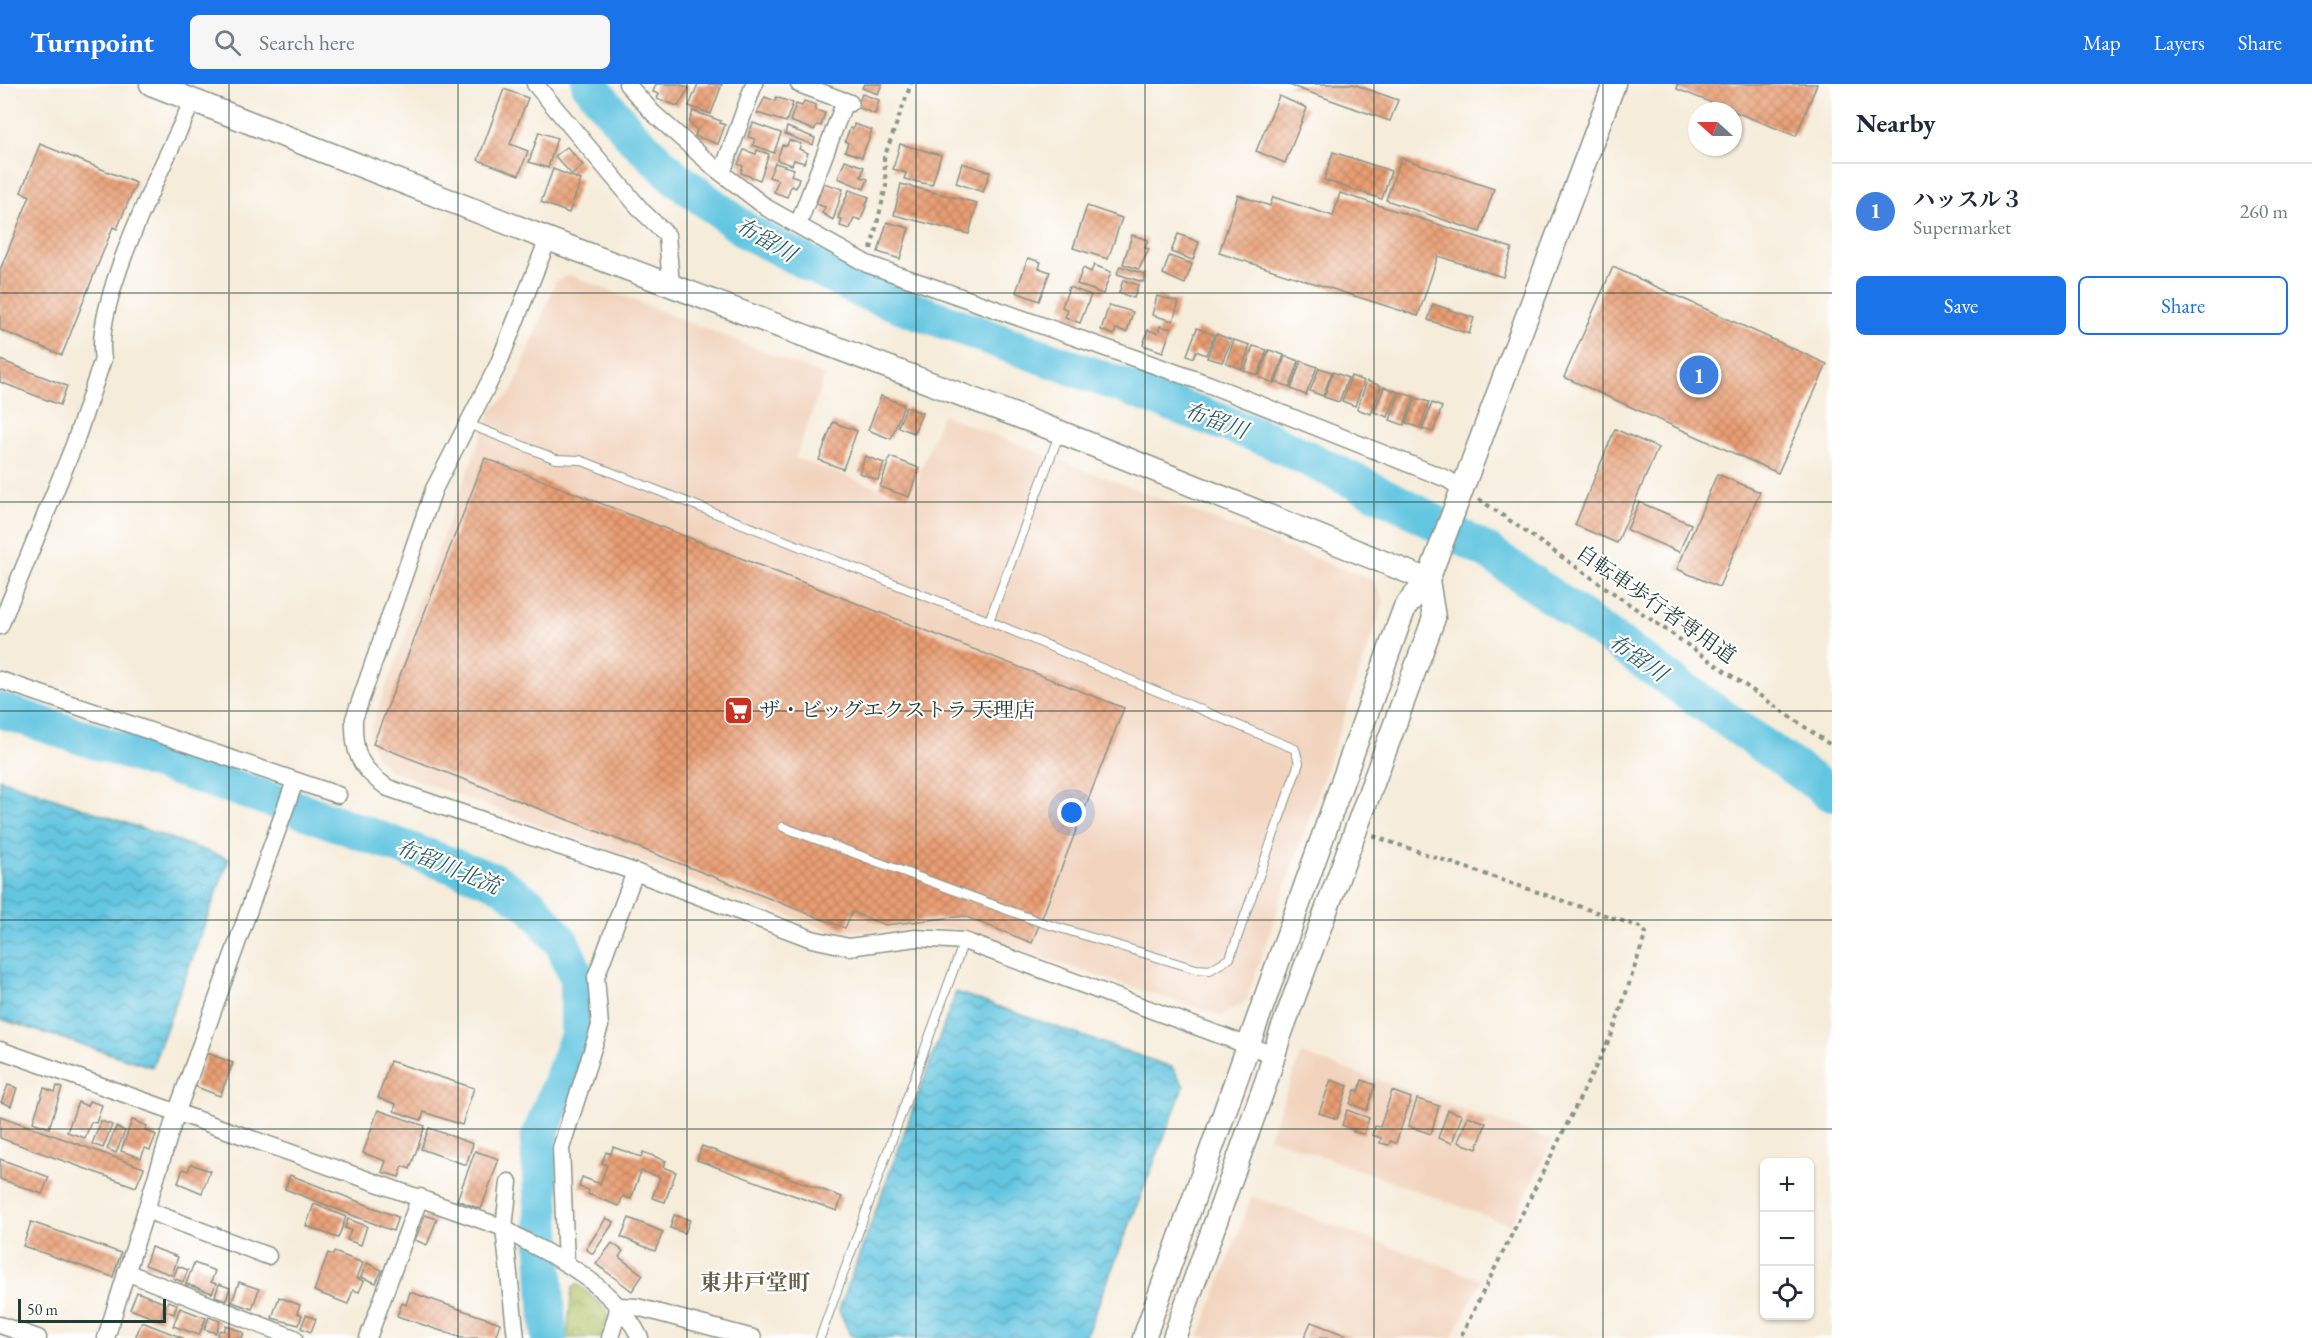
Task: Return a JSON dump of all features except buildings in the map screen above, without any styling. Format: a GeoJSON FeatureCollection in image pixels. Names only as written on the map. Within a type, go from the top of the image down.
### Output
{"type":"FeatureCollection","features":[{"type":"Feature","properties":{"kind":"street"},"geometry":{"type":"LineString","coordinates":[[152,84],[548,239],[1431,573]]}},
{"type":"Feature","properties":{"kind":"street"},"geometry":{"type":"LineString","coordinates":[[535,84],[642,211],[667,236],[671,285]]}},
{"type":"Feature","properties":{"kind":"street"},"geometry":{"type":"LineString","coordinates":[[627,84],[653,113],[766,208],[867,264],[1208,384],[1447,479],[1459,495]]}},
{"type":"Feature","properties":{"kind":"street"},"geometry":{"type":"LineString","coordinates":[[722,173],[754,84]]}},
{"type":"Feature","properties":{"kind":"street"},"geometry":{"type":"LineString","coordinates":[[798,225],[847,102],[799,84]]}},
{"type":"Feature","properties":{"kind":"street"},"geometry":{"type":"LineString","coordinates":[[1144,1338],[1398,623],[1405,607],[1431,573],[1614,84]]}},
{"type":"Feature","properties":{"kind":"street"},"geometry":{"type":"LineString","coordinates":[[0,626],[74,445],[103,359],[100,346],[110,294],[142,214],[193,100]]}},
{"type":"Feature","properties":{"kind":"street"},"geometry":{"type":"LineString","coordinates":[[548,239],[498,365],[434,489],[354,719],[356,753],[370,776],[388,788],[635,872],[812,939],[849,947],[916,938],[964,941],[1274,1055]]}},
{"type":"Feature","properties":{"kind":"street"},"geometry":{"type":"LineString","coordinates":[[1174,1338],[1355,830],[1434,618],[1431,573]]}},
{"type":"Feature","properties":{"kind":"street"},"geometry":{"type":"LineString","coordinates":[[0,680],[338,795]]}},
{"type":"Feature","properties":{"kind":"street"},"geometry":{"type":"LineString","coordinates":[[106,1338],[176,1114],[295,780]]}},
{"type":"Feature","properties":{"kind":"street"},"geometry":{"type":"LineString","coordinates":[[562,1261],[561,1148],[600,1026],[596,977],[635,872]]}},
{"type":"Feature","properties":{"kind":"street"},"geometry":{"type":"LineString","coordinates":[[0,1050],[504,1228],[519,1239],[562,1261],[619,1306],[633,1323],[639,1338]]}},
{"type":"Feature","properties":{"kind":"street"},"geometry":{"type":"LineString","coordinates":[[509,1182],[504,1228],[516,1338]]}},
{"type":"Feature","properties":{"kind":"street"},"geometry":{"type":"LineString","coordinates":[[368,1338],[420,1197]]}},
{"type":"Feature","properties":{"kind":"street"},"geometry":{"type":"LineString","coordinates":[[146,1210],[268,1256]]}},
{"type":"Feature","properties":{"kind":"street"},"geometry":{"type":"LineString","coordinates":[[126,1272],[294,1338]]}},
{"type":"Feature","properties":{"kind":"street"},"geometry":{"type":"LineString","coordinates":[[610,1338],[619,1306]]}},
{"type":"Feature","properties":{"kind":"street"},"geometry":{"type":"LineString","coordinates":[[619,1306],[637,1307],[753,1338]]}},
{"type":"Feature","properties":{"kind":"street"},"geometry":{"type":"LineString","coordinates":[[0,1325],[38,1338]]}},
{"type":"Feature","properties":{"kind":"lane"},"geometry":{"type":"LineString","coordinates":[[468,424],[556,459],[580,460],[988,621],[1295,749],[1299,762],[1230,958],[1210,970],[1196,969],[1040,922],[783,827]]}},
{"type":"Feature","properties":{"kind":"lane"},"geometry":{"type":"LineString","coordinates":[[988,621],[1060,432]]}},
{"type":"Feature","properties":{"kind":"lane"},"geometry":{"type":"LineString","coordinates":[[820,1338],[964,941]]}},
{"type":"Feature","properties":{"kind":"path"},"geometry":{"type":"LineString","coordinates":[[867,264],[886,186],[884,158],[911,84]]}},
{"type":"Feature","properties":{"kind":"path","name":"自転車歩行者専用道"},"geometry":{"type":"LineString","coordinates":[[1459,495],[1537,538],[1658,627],[1832,746]]}},
{"type":"Feature","properties":{"kind":"path"},"geometry":{"type":"LineString","coordinates":[[1355,830],[1640,927],[1646,933],[1614,1032],[1460,1338]]}},
{"type":"Feature","properties":{"kind":"shaded area"},"geometry":{"type":"Polygon","coordinates":[[[570,275],[825,376],[795,458],[910,499],[942,415],[1374,581],[1384,602],[1246,1001],[1221,1016],[952,928],[835,932],[389,770],[377,757],[370,742],[371,727],[491,410],[512,392],[556,281],[570,275]]]}},
{"type":"Feature","properties":{"kind":"shaded area"},"geometry":{"type":"Polygon","coordinates":[[[1301,1054],[1552,1140],[1511,1225],[1269,1137],[1301,1054]]]}},
{"type":"Feature","properties":{"kind":"shaded area"},"geometry":{"type":"Polygon","coordinates":[[[1252,1196],[1482,1280],[1452,1338],[1199,1338],[1252,1196]]]}},
{"type":"Feature","properties":{"kind":"green space"},"geometry":{"type":"Polygon","coordinates":[[[578,1284],[609,1312],[601,1338],[567,1338],[572,1288],[578,1284]]]}},
{"type":"Feature","properties":{"kind":"water"},"geometry":{"type":"Polygon","coordinates":[[[0,779],[229,859],[152,1067],[0,1019],[0,779]]]}},
{"type":"Feature","properties":{"kind":"water"},"geometry":{"type":"Polygon","coordinates":[[[956,992],[1172,1067],[1184,1086],[1085,1338],[858,1338],[850,1335],[839,1310],[956,992]]]}},
{"type":"Feature","properties":{"kind":"waterway","name":"布留川"},"geometry":{"type":"LineString","coordinates":[[589,84],[632,136],[675,177],[748,232],[862,291],[1268,439],[1405,506],[1490,553],[1832,794]]}},
{"type":"Feature","properties":{"kind":"waterway","name":"布留川北流"},"geometry":{"type":"LineString","coordinates":[[0,710],[284,804],[497,882],[533,907],[562,943],[578,979],[578,1036],[538,1140],[549,1338]]}},
{"type":"Feature","properties":{"kind":"place","name":"ハッスル３"},"geometry":{"type":"Point","coordinates":[1699,375]}},
{"type":"Feature","properties":{"kind":"place","name":"ザ・ビッグエクストラ 天理店"},"geometry":{"type":"Point","coordinates":[738,710]}},
{"type":"Feature","properties":{"kind":"district","name":"東井戸堂町"},"geometry":{"type":"Point","coordinates":[755,1282]}}]}
